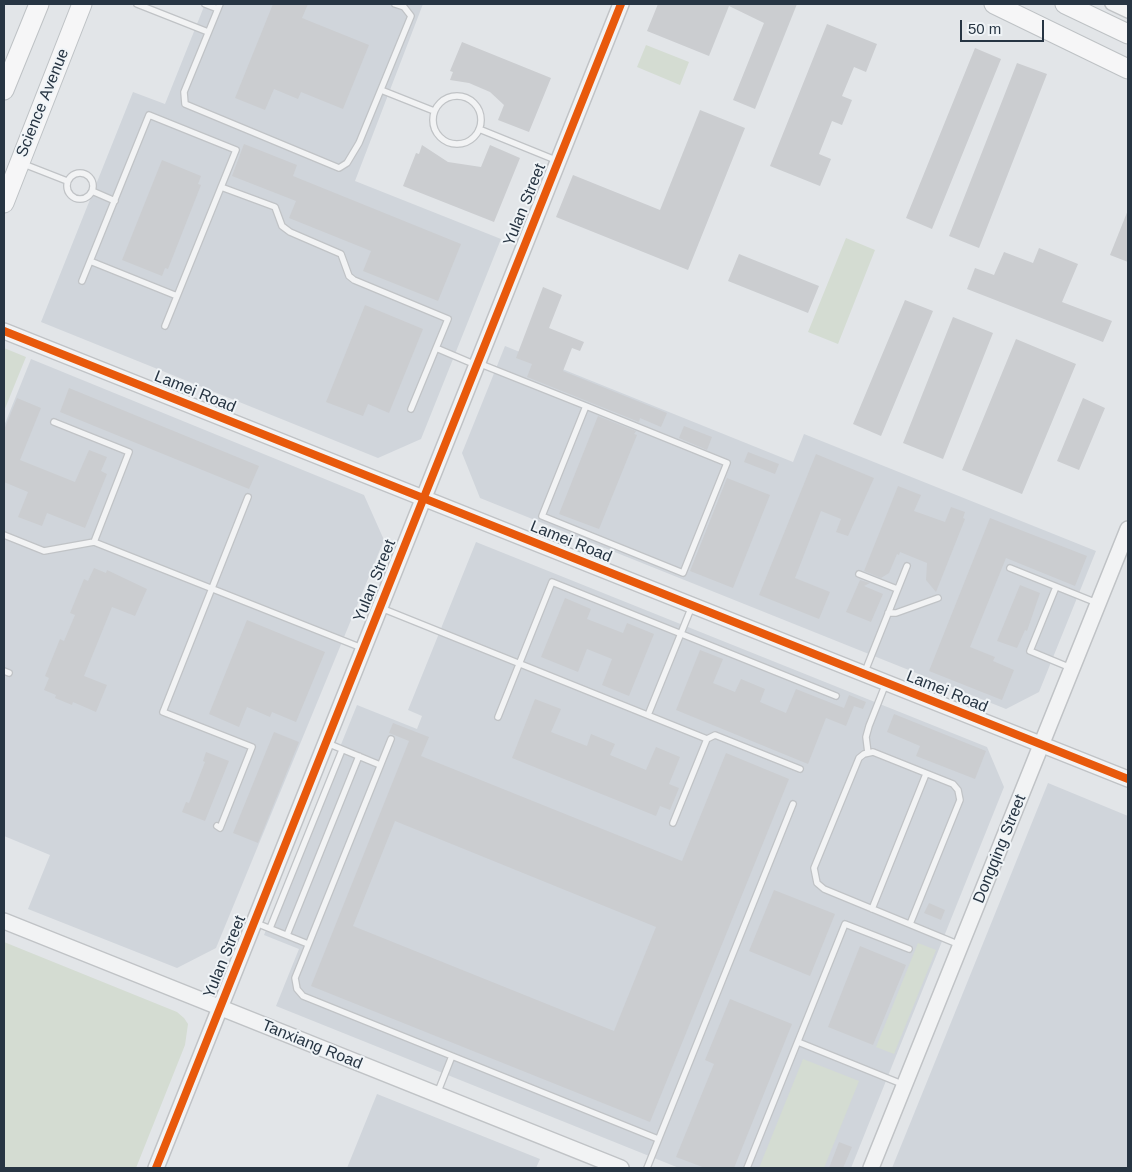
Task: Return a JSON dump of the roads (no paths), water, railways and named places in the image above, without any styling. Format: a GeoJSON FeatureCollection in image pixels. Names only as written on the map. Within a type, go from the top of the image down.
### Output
{"type":"FeatureCollection","features":[{"type":"Feature","properties":{"kind":"main road"},"geometry":{"type":"LineString","coordinates":[[4,90],[38,4]]}},
{"type":"Feature","properties":{"kind":"main road","name":"Science Avenue"},"geometry":{"type":"LineString","coordinates":[[4,203],[82,4]]}},
{"type":"Feature","properties":{"kind":"main road"},"geometry":{"type":"LineString","coordinates":[[994,4],[1128,69]]}},
{"type":"Feature","properties":{"kind":"main road"},"geometry":{"type":"LineString","coordinates":[[1065,4],[1128,34]]}},
{"type":"Feature","properties":{"kind":"street","name":"Yulan Street"},"geometry":{"type":"LineString","coordinates":[[156,1168],[621,4]]}},
{"type":"Feature","properties":{"kind":"street"},"geometry":{"type":"LineString","coordinates":[[1111,4],[1128,12]]}},
{"type":"Feature","properties":{"kind":"street","name":"Lamei Road"},"geometry":{"type":"LineString","coordinates":[[4,331],[1128,780]]}},
{"type":"Feature","properties":{"kind":"street","name":"Dongqing Street"},"geometry":{"type":"LineString","coordinates":[[871,1168],[960,944],[1043,746],[1128,529]]}},
{"type":"Feature","properties":{"kind":"street","name":"Tanxiang Road"},"geometry":{"type":"LineString","coordinates":[[4,921],[621,1168]]}},
{"type":"Feature","properties":{"kind":"lane"},"geometry":{"type":"LineString","coordinates":[[137,4],[208,32]]}},
{"type":"Feature","properties":{"kind":"lane"},"geometry":{"type":"LineString","coordinates":[[205,4],[219,6],[184,92],[184,104],[339,168],[347,163],[359,143],[411,16],[404,7],[395,4]]}},
{"type":"Feature","properties":{"kind":"lane"},"geometry":{"type":"LineString","coordinates":[[380,90],[434,111]]}},
{"type":"Feature","properties":{"kind":"lane"},"geometry":{"type":"LineString","coordinates":[[450,96],[468,98],[480,112],[479,129],[474,136],[464,143],[446,142],[440,138],[434,127],[434,111],[440,102],[450,96]]}},
{"type":"Feature","properties":{"kind":"lane"},"geometry":{"type":"LineString","coordinates":[[82,281],[149,115],[236,150],[165,326]]}},
{"type":"Feature","properties":{"kind":"lane"},"geometry":{"type":"LineString","coordinates":[[479,129],[558,160]]}},
{"type":"Feature","properties":{"kind":"lane"},"geometry":{"type":"LineString","coordinates":[[19,162],[67,181]]}},
{"type":"Feature","properties":{"kind":"lane"},"geometry":{"type":"LineString","coordinates":[[76,172],[86,174],[93,181],[92,191],[83,199],[74,198],[68,192],[67,181],[76,172]]}},
{"type":"Feature","properties":{"kind":"lane"},"geometry":{"type":"LineString","coordinates":[[221,186],[275,207],[282,226],[290,232],[341,254],[349,276],[354,280],[448,319],[411,409]]}},
{"type":"Feature","properties":{"kind":"lane"},"geometry":{"type":"LineString","coordinates":[[92,191],[114,200]]}},
{"type":"Feature","properties":{"kind":"lane"},"geometry":{"type":"LineString","coordinates":[[90,261],[177,296]]}},
{"type":"Feature","properties":{"kind":"lane"},"geometry":{"type":"LineString","coordinates":[[436,348],[586,406],[727,463],[683,573],[542,516],[586,406]]}},
{"type":"Feature","properties":{"kind":"lane"},"geometry":{"type":"LineString","coordinates":[[54,422],[129,452],[94,542]]}},
{"type":"Feature","properties":{"kind":"lane"},"geometry":{"type":"LineString","coordinates":[[217,826],[220,828],[252,747],[163,712],[248,497]]}},
{"type":"Feature","properties":{"kind":"lane"},"geometry":{"type":"LineString","coordinates":[[4,535],[44,551],[94,542],[363,648]]}},
{"type":"Feature","properties":{"kind":"lane"},"geometry":{"type":"LineString","coordinates":[[864,674],[907,566]]}},
{"type":"Feature","properties":{"kind":"lane"},"geometry":{"type":"LineString","coordinates":[[1010,568],[1098,604]]}},
{"type":"Feature","properties":{"kind":"lane"},"geometry":{"type":"LineString","coordinates":[[859,574],[897,589]]}},
{"type":"Feature","properties":{"kind":"lane"},"geometry":{"type":"LineString","coordinates":[[498,717],[552,582],[836,696]]}},
{"type":"Feature","properties":{"kind":"lane"},"geometry":{"type":"LineString","coordinates":[[1056,587],[1030,651],[1073,668]]}},
{"type":"Feature","properties":{"kind":"lane"},"geometry":{"type":"LineString","coordinates":[[888,613],[896,613],[938,598]]}},
{"type":"Feature","properties":{"kind":"lane"},"geometry":{"type":"LineString","coordinates":[[648,715],[692,605]]}},
{"type":"Feature","properties":{"kind":"lane"},"geometry":{"type":"LineString","coordinates":[[379,607],[707,739]]}},
{"type":"Feature","properties":{"kind":"lane"},"geometry":{"type":"LineString","coordinates":[[868,753],[866,737],[886,682]]}},
{"type":"Feature","properties":{"kind":"lane"},"geometry":{"type":"LineString","coordinates":[[673,823],[707,739],[715,735],[800,769]]}},
{"type":"Feature","properties":{"kind":"lane"},"geometry":{"type":"LineString","coordinates":[[391,739],[295,978],[297,988],[302,996],[658,1139]]}},
{"type":"Feature","properties":{"kind":"lane"},"geometry":{"type":"LineString","coordinates":[[325,743],[380,765]]}},
{"type":"Feature","properties":{"kind":"lane"},"geometry":{"type":"LineString","coordinates":[[270,928],[342,750]]}},
{"type":"Feature","properties":{"kind":"lane"},"geometry":{"type":"LineString","coordinates":[[910,924],[960,800],[958,790],[953,784],[872,752],[858,758],[814,868],[814,876],[824,889],[872,909],[960,944]]}},
{"type":"Feature","properties":{"kind":"lane"},"geometry":{"type":"LineString","coordinates":[[287,935],[359,756]]}},
{"type":"Feature","properties":{"kind":"lane"},"geometry":{"type":"LineString","coordinates":[[872,909],[926,774]]}},
{"type":"Feature","properties":{"kind":"lane"},"geometry":{"type":"LineString","coordinates":[[647,1168],[793,804]]}},
{"type":"Feature","properties":{"kind":"lane"},"geometry":{"type":"LineString","coordinates":[[254,922],[308,944]]}},
{"type":"Feature","properties":{"kind":"lane"},"geometry":{"type":"LineString","coordinates":[[747,1168],[845,924],[909,949]]}},
{"type":"Feature","properties":{"kind":"lane"},"geometry":{"type":"LineString","coordinates":[[798,1042],[904,1085]]}},
{"type":"Feature","properties":{"kind":"lane"},"geometry":{"type":"LineString","coordinates":[[437,1095],[452,1056]]}}]}
